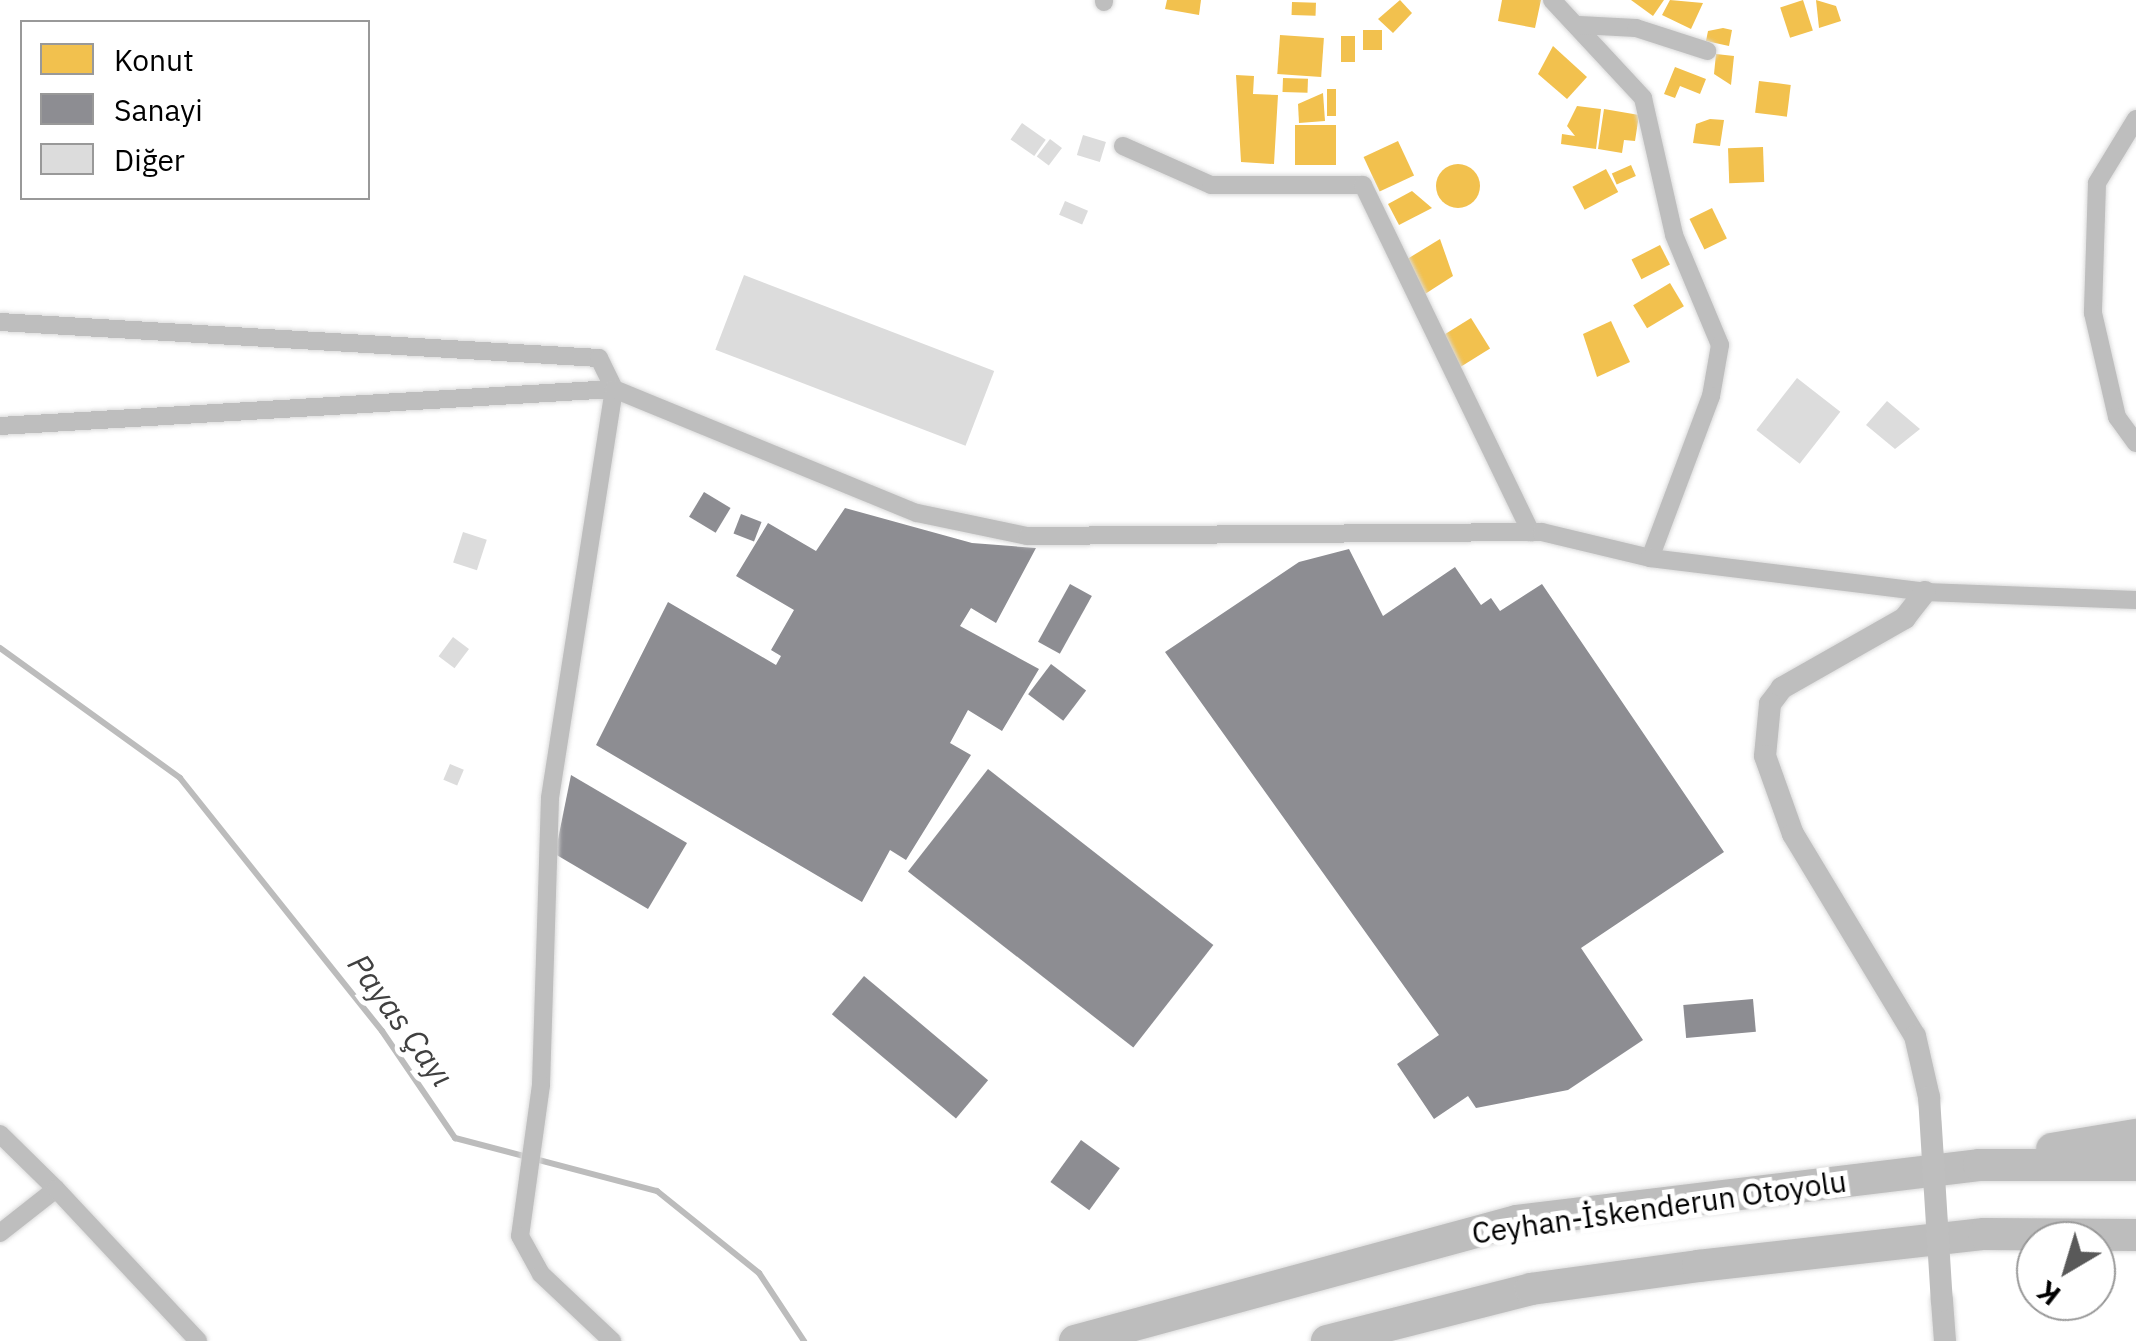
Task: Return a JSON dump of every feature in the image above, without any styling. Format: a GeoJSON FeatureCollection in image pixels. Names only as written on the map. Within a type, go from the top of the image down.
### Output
{"type":"FeatureCollection","features":[{"type":"Feature","properties":{"kind":"highway"},"geometry":{"type":"LineString","coordinates":[[1689,1197],[2136,1135]]}},
{"type":"Feature","properties":{"kind":"highway","name":"Ceyhan-İskenderun Otoyolu"},"geometry":{"type":"LineString","coordinates":[[1075,1341],[1236,1292],[1516,1221],[1689,1197],[1980,1165],[2136,1165]]}},
{"type":"Feature","properties":{"kind":"highway"},"geometry":{"type":"LineString","coordinates":[[1327,1341],[1530,1289],[1698,1266],[1984,1234],[2136,1235]]}},
{"type":"Feature","properties":{"kind":"street"},"geometry":{"type":"LineString","coordinates":[[1552,0],[1579,24],[1643,98],[1674,235],[1720,346],[1711,396],[1650,558]]}},
{"type":"Feature","properties":{"kind":"street"},"geometry":{"type":"LineString","coordinates":[[1579,24],[1636,28],[1707,51]]}},
{"type":"Feature","properties":{"kind":"street"},"geometry":{"type":"LineString","coordinates":[[2136,120],[2097,183],[2093,314],[2117,418],[2136,443]]}},
{"type":"Feature","properties":{"kind":"street"},"geometry":{"type":"LineString","coordinates":[[1123,146],[1211,185],[1363,184],[1530,532]]}},
{"type":"Feature","properties":{"kind":"street"},"geometry":{"type":"LineString","coordinates":[[0,322],[599,358],[614,389],[550,798],[541,1085],[526,1201],[526,1256],[612,1341]]}},
{"type":"Feature","properties":{"kind":"street"},"geometry":{"type":"LineString","coordinates":[[0,426],[614,389],[917,513],[1027,536],[1530,532],[1650,558],[1925,592],[2136,600]]}},
{"type":"Feature","properties":{"kind":"street"},"geometry":{"type":"LineString","coordinates":[[1925,592],[1906,618],[1782,688],[1770,704],[1765,756],[1793,834],[1915,1036],[1929,1097],[1944,1341]]}},
{"type":"Feature","properties":{"kind":"street"},"geometry":{"type":"LineString","coordinates":[[0,1134],[198,1341]]}},
{"type":"Feature","properties":{"kind":"street"},"geometry":{"type":"LineString","coordinates":[[0,1233],[56,1189]]}},
{"type":"Feature","properties":{"kind":"building: Konut"},"geometry":{"type":"Polygon","coordinates":[[[1167,0],[1201,0],[1199,15],[1165,9],[1167,0]]]}},
{"type":"Feature","properties":{"kind":"building: Konut"},"geometry":{"type":"Polygon","coordinates":[[[1400,0],[1412,13],[1393,33],[1378,19],[1400,0]]]}},
{"type":"Feature","properties":{"kind":"building: Konut"},"geometry":{"type":"Polygon","coordinates":[[[1502,0],[1541,0],[1535,28],[1498,21],[1502,0]]]}},
{"type":"Feature","properties":{"kind":"building: Konut"},"geometry":{"type":"Polygon","coordinates":[[[1631,0],[1664,0],[1653,16],[1631,0]]]}},
{"type":"Feature","properties":{"kind":"building: Konut"},"geometry":{"type":"Polygon","coordinates":[[[1670,0],[1703,3],[1691,29],[1662,15],[1670,0]]]}},
{"type":"Feature","properties":{"kind":"building: Konut"},"geometry":{"type":"Polygon","coordinates":[[[1803,0],[1813,30],[1790,38],[1780,7],[1803,0]]]}},
{"type":"Feature","properties":{"kind":"building: Konut"},"geometry":{"type":"Polygon","coordinates":[[[1816,0],[1836,6],[1841,21],[1819,28],[1816,0]]]}},
{"type":"Feature","properties":{"kind":"building: Konut"},"geometry":{"type":"Polygon","coordinates":[[[1292,2],[1316,3],[1316,16],[1292,15],[1292,2]]]}},
{"type":"Feature","properties":{"kind":"building: Konut"},"geometry":{"type":"Polygon","coordinates":[[[1363,30],[1382,30],[1382,50],[1363,50],[1363,30]]]}},
{"type":"Feature","properties":{"kind":"building: Konut"},"geometry":{"type":"Polygon","coordinates":[[[1732,30],[1729,46],[1706,41],[1708,31],[1732,30]]]}},
{"type":"Feature","properties":{"kind":"building: Konut"},"geometry":{"type":"Polygon","coordinates":[[[1280,35],[1324,38],[1321,77],[1277,74],[1280,35]]]}},
{"type":"Feature","properties":{"kind":"building: Konut"},"geometry":{"type":"Polygon","coordinates":[[[1341,36],[1355,36],[1355,62],[1341,62],[1341,36]]]}},
{"type":"Feature","properties":{"kind":"building: Konut"},"geometry":{"type":"Polygon","coordinates":[[[1553,46],[1587,77],[1567,99],[1538,74],[1553,46]]]}},
{"type":"Feature","properties":{"kind":"building: Konut"},"geometry":{"type":"Polygon","coordinates":[[[1716,54],[1734,56],[1731,85],[1714,74],[1716,54]]]}},
{"type":"Feature","properties":{"kind":"building: Konut"},"geometry":{"type":"Polygon","coordinates":[[[1675,67],[1706,79],[1700,94],[1680,86],[1675,98],[1664,94],[1675,67]]]}},
{"type":"Feature","properties":{"kind":"building: Konut"},"geometry":{"type":"Polygon","coordinates":[[[1236,75],[1254,76],[1253,94],[1278,95],[1274,164],[1241,162],[1236,75]]]}},
{"type":"Feature","properties":{"kind":"building: Konut"},"geometry":{"type":"Polygon","coordinates":[[[1283,78],[1308,79],[1307,93],[1283,92],[1283,78]]]}},
{"type":"Feature","properties":{"kind":"building: Konut"},"geometry":{"type":"Polygon","coordinates":[[[1759,81],[1791,85],[1787,117],[1755,113],[1759,81]]]}},
{"type":"Feature","properties":{"kind":"building: Konut"},"geometry":{"type":"Polygon","coordinates":[[[1327,89],[1336,89],[1336,116],[1327,116],[1327,89]]]}},
{"type":"Feature","properties":{"kind":"building: Konut"},"geometry":{"type":"Polygon","coordinates":[[[1323,93],[1325,121],[1299,123],[1298,104],[1323,93]]]}},
{"type":"Feature","properties":{"kind":"building: Konut"},"geometry":{"type":"Polygon","coordinates":[[[1577,106],[1601,109],[1596,149],[1561,144],[1562,134],[1575,136],[1567,126],[1577,106]]]}},
{"type":"Feature","properties":{"kind":"building: Konut"},"geometry":{"type":"Polygon","coordinates":[[[1604,109],[1639,115],[1635,141],[1624,140],[1622,153],[1598,149],[1604,109]]]}},
{"type":"Feature","properties":{"kind":"building: Konut"},"geometry":{"type":"Polygon","coordinates":[[[1724,120],[1720,146],[1693,143],[1696,124],[1724,120]]]}},
{"type":"Feature","properties":{"kind":"building: Konut"},"geometry":{"type":"Polygon","coordinates":[[[1295,125],[1336,125],[1336,165],[1295,165],[1295,125]]]}},
{"type":"Feature","properties":{"kind":"building: Konut"},"geometry":{"type":"Polygon","coordinates":[[[1398,141],[1414,175],[1380,191],[1364,157],[1398,141]]]}},
{"type":"Feature","properties":{"kind":"building: Konut"},"geometry":{"type":"Polygon","coordinates":[[[1763,147],[1764,182],[1729,183],[1728,148],[1763,147]]]}},
{"type":"Feature","properties":{"kind":"building: Konut"},"geometry":{"type":"Polygon","coordinates":[[[1458,164],[1473,171],[1480,186],[1473,201],[1458,208],[1443,201],[1436,186],[1443,171],[1458,164]]]}},
{"type":"Feature","properties":{"kind":"building: Konut"},"geometry":{"type":"Polygon","coordinates":[[[1631,165],[1636,176],[1617,185],[1612,174],[1631,165]]]}},
{"type":"Feature","properties":{"kind":"building: Konut"},"geometry":{"type":"Polygon","coordinates":[[[1606,169],[1618,192],[1585,210],[1572,187],[1606,169]]]}},
{"type":"Feature","properties":{"kind":"building: Konut"},"geometry":{"type":"Polygon","coordinates":[[[1412,191],[1432,208],[1399,225],[1388,204],[1412,191]]]}},
{"type":"Feature","properties":{"kind":"building: Konut"},"geometry":{"type":"Polygon","coordinates":[[[1712,208],[1727,239],[1704,250],[1690,219],[1712,208]]]}},
{"type":"Feature","properties":{"kind":"building: Konut"},"geometry":{"type":"Polygon","coordinates":[[[1440,239],[1453,276],[1425,294],[1404,261],[1440,239]]]}},
{"type":"Feature","properties":{"kind":"building: Konut"},"geometry":{"type":"Polygon","coordinates":[[[1660,245],[1670,265],[1641,279],[1631,260],[1660,245]]]}},
{"type":"Feature","properties":{"kind":"building: Konut"},"geometry":{"type":"Polygon","coordinates":[[[1670,283],[1684,306],[1647,328],[1633,305],[1670,283]]]}},
{"type":"Feature","properties":{"kind":"building: Konut"},"geometry":{"type":"Polygon","coordinates":[[[1471,318],[1490,349],[1460,368],[1440,337],[1471,318]]]}},
{"type":"Feature","properties":{"kind":"building: Konut"},"geometry":{"type":"Polygon","coordinates":[[[1611,321],[1630,362],[1597,377],[1583,334],[1611,321]]]}},
{"type":"Feature","properties":{"kind":"building: Sanayi"},"geometry":{"type":"Polygon","coordinates":[[[704,492],[731,508],[716,533],[689,517],[704,492]]]}},
{"type":"Feature","properties":{"kind":"building: Sanayi"},"geometry":{"type":"Polygon","coordinates":[[[845,508],[972,543],[1036,548],[996,623],[971,608],[960,626],[1039,669],[1002,731],[968,710],[950,743],[971,755],[906,860],[890,850],[862,902],[596,745],[668,602],[776,665],[781,656],[771,650],[794,610],[736,576],[768,523],[816,551],[845,508]]]}},
{"type":"Feature","properties":{"kind":"building: Sanayi"},"geometry":{"type":"Polygon","coordinates":[[[741,514],[762,522],[754,541],[733,534],[741,514]]]}},
{"type":"Feature","properties":{"kind":"building: Sanayi"},"geometry":{"type":"Polygon","coordinates":[[[1349,549],[1383,616],[1455,567],[1481,605],[1491,598],[1500,611],[1542,584],[1724,852],[1581,948],[1643,1040],[1568,1090],[1476,1108],[1468,1096],[1434,1119],[1397,1064],[1439,1035],[1165,652],[1299,562],[1349,549]]]}},
{"type":"Feature","properties":{"kind":"building: Sanayi"},"geometry":{"type":"Polygon","coordinates":[[[1070,584],[1092,596],[1060,654],[1038,642],[1070,584]]]}},
{"type":"Feature","properties":{"kind":"building: Sanayi"},"geometry":{"type":"Polygon","coordinates":[[[1051,664],[1086,690],[1063,721],[1028,694],[1051,664]]]}},
{"type":"Feature","properties":{"kind":"building: Sanayi"},"geometry":{"type":"Polygon","coordinates":[[[988,769],[1213,945],[1133,1048],[908,871],[988,769]]]}},
{"type":"Feature","properties":{"kind":"building: Sanayi"},"geometry":{"type":"Polygon","coordinates":[[[571,775],[687,843],[648,909],[555,854],[571,775]]]}},
{"type":"Feature","properties":{"kind":"building: Sanayi"},"geometry":{"type":"Polygon","coordinates":[[[864,976],[988,1080],[956,1118],[832,1014],[864,976]]]}},
{"type":"Feature","properties":{"kind":"building: Sanayi"},"geometry":{"type":"Polygon","coordinates":[[[1753,999],[1756,1032],[1686,1038],[1683,1005],[1753,999]]]}},
{"type":"Feature","properties":{"kind":"building: Sanayi"},"geometry":{"type":"Polygon","coordinates":[[[1081,1140],[1120,1168],[1089,1210],[1050,1182],[1081,1140]]]}},
{"type":"Feature","properties":{"kind":"building: Diğer"},"geometry":{"type":"Polygon","coordinates":[[[1022,123],[1046,140],[1034,156],[1011,139],[1022,123]]]}},
{"type":"Feature","properties":{"kind":"building: Diğer"},"geometry":{"type":"Polygon","coordinates":[[[1083,135],[1106,142],[1100,162],[1077,155],[1083,135]]]}},
{"type":"Feature","properties":{"kind":"building: Diğer"},"geometry":{"type":"Polygon","coordinates":[[[1050,139],[1062,148],[1049,166],[1037,157],[1050,139]]]}},
{"type":"Feature","properties":{"kind":"building: Diğer"},"geometry":{"type":"Polygon","coordinates":[[[1065,201],[1088,211],[1082,225],[1059,215],[1065,201]]]}},
{"type":"Feature","properties":{"kind":"building: Diğer"},"geometry":{"type":"Polygon","coordinates":[[[744,275],[994,371],[966,446],[715,350],[744,275]]]}},
{"type":"Feature","properties":{"kind":"building: Diğer"},"geometry":{"type":"Polygon","coordinates":[[[1797,378],[1840,412],[1800,464],[1756,430],[1797,378]]]}},
{"type":"Feature","properties":{"kind":"building: Diğer"},"geometry":{"type":"Polygon","coordinates":[[[1887,401],[1920,429],[1895,449],[1866,425],[1887,401]]]}},
{"type":"Feature","properties":{"kind":"building: Diğer"},"geometry":{"type":"Polygon","coordinates":[[[463,532],[487,540],[477,570],[453,562],[463,532]]]}},
{"type":"Feature","properties":{"kind":"building: Diğer"},"geometry":{"type":"Polygon","coordinates":[[[453,637],[469,649],[455,668],[439,656],[453,637]]]}},
{"type":"Feature","properties":{"kind":"building: Diğer"},"geometry":{"type":"Polygon","coordinates":[[[450,764],[464,770],[457,786],[443,780],[450,764]]]}},
{"type":"Feature","properties":{"kind":"waterway","name":"Payas Çayı"},"geometry":{"type":"LineString","coordinates":[[0,648],[180,778],[382,1031],[455,1138],[657,1191],[759,1273],[804,1341]]}}]}
